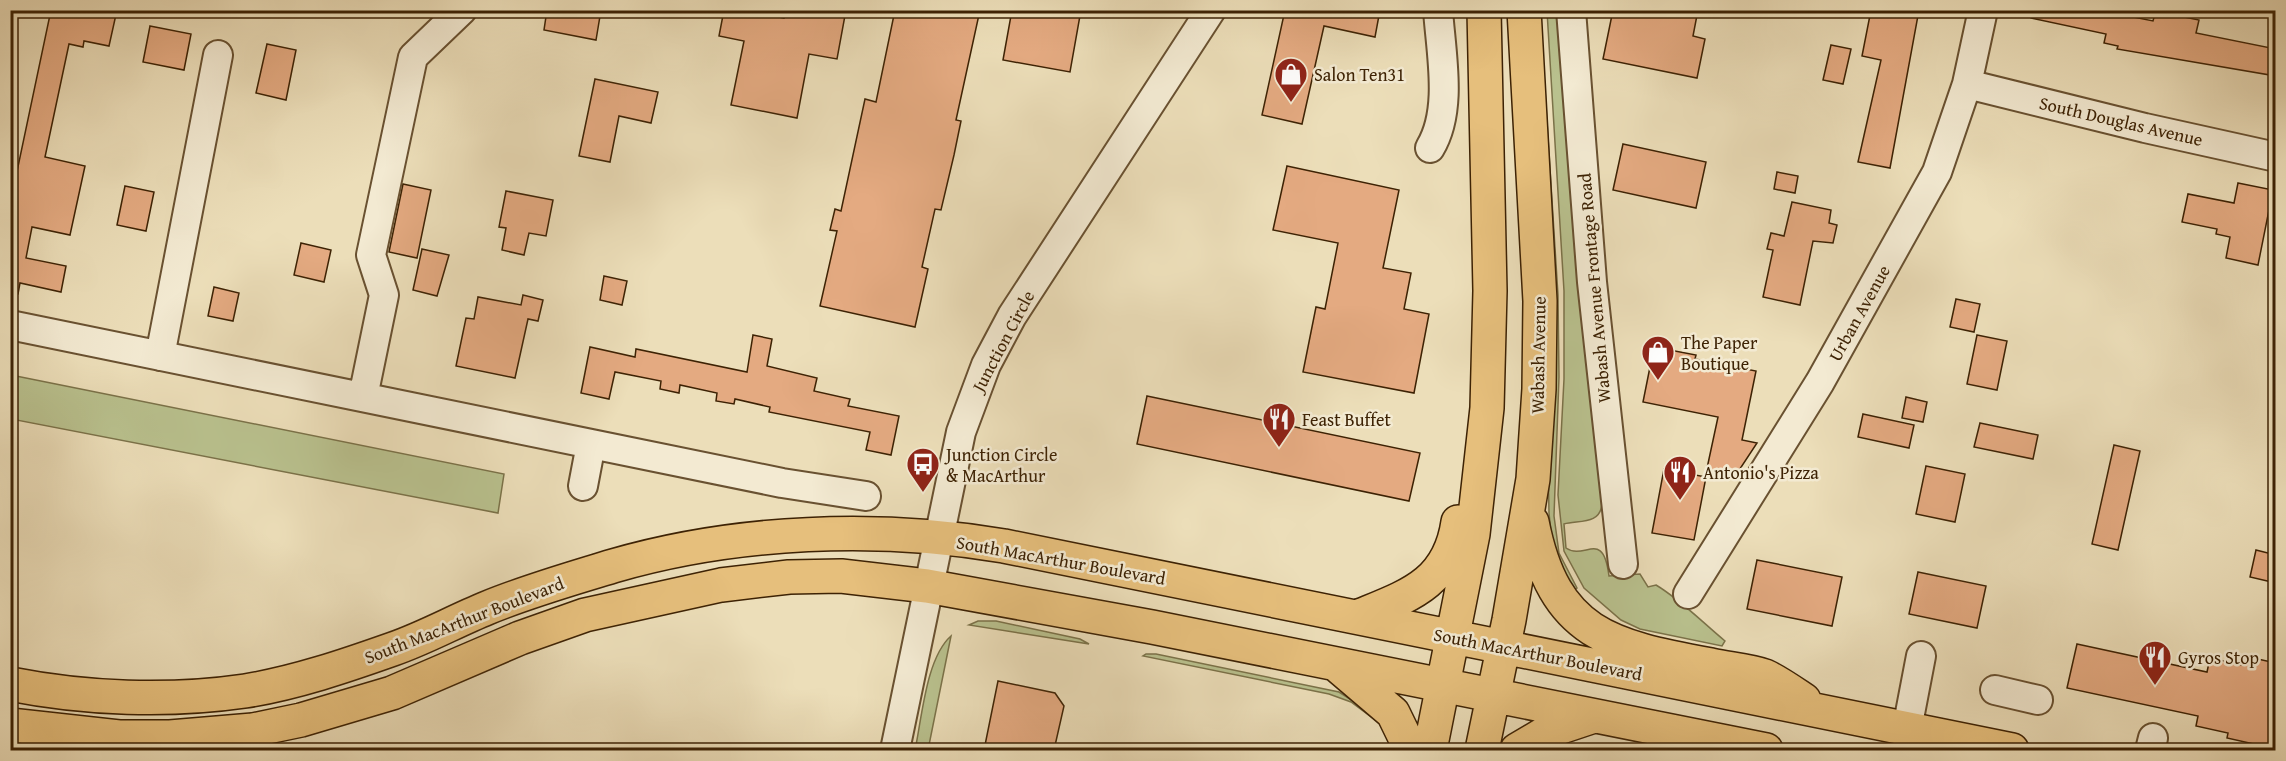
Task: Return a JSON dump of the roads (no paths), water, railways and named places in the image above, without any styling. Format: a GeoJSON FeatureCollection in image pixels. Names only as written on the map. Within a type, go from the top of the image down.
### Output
{"type":"FeatureCollection","features":[{"type":"Feature","properties":{"kind":"main road"},"geometry":{"type":"LineString","coordinates":[[1430,750],[1473,534],[1488,398],[1490,291],[1484,10]]}},
{"type":"Feature","properties":{"kind":"main road","name":"Wabash Avenue"},"geometry":{"type":"LineString","coordinates":[[1482,750],[1533,480],[1539,389],[1540,302],[1524,10]]}},
{"type":"Feature","properties":{"kind":"main road"},"geometry":{"type":"LineString","coordinates":[[1357,617],[1414,593],[1425,586],[1451,552],[1456,534],[1465,455],[1471,381],[1471,330],[1490,291]]}},
{"type":"Feature","properties":{"kind":"main road"},"geometry":{"type":"LineString","coordinates":[[1533,480],[1532,522],[1538,555],[1546,577],[1570,612],[1590,628],[1612,642],[1640,652],[1765,676],[1824,712]]}},
{"type":"Feature","properties":{"kind":"main road","name":"South MacArthur Boulevard"},"geometry":{"type":"LineString","coordinates":[[10,684],[119,697],[173,697],[245,691],[345,666],[396,648],[490,607],[616,565],[668,553],[778,538],[865,535],[938,538],[1004,546],[2012,750]]}},
{"type":"Feature","properties":{"kind":"main road","name":"South MacArthur Boulevard"},"geometry":{"type":"LineString","coordinates":[[10,725],[119,737],[170,737],[253,730],[301,720],[392,693],[520,638],[585,615],[721,585],[789,577],[870,578],[927,586],[1152,627],[1766,750]]}},
{"type":"Feature","properties":{"kind":"main road"},"geometry":{"type":"LineString","coordinates":[[1335,664],[1393,713],[1402,726],[1411,750]]}},
{"type":"Feature","properties":{"kind":"main road"},"geometry":{"type":"LineString","coordinates":[[1517,750],[1549,731],[1593,716]]}},
{"type":"Feature","properties":{"kind":"street"},"geometry":{"type":"LineString","coordinates":[[363,397],[384,295],[371,255],[413,57],[462,10]]}},
{"type":"Feature","properties":{"kind":"street","name":"Junction Circle"},"geometry":{"type":"LineString","coordinates":[[895,750],[927,586],[961,432],[986,365],[1012,316],[1211,10]]}},
{"type":"Feature","properties":{"kind":"street"},"geometry":{"type":"LineString","coordinates":[[1430,148],[1438,134],[1444,85],[1438,10]]}},
{"type":"Feature","properties":{"kind":"street","name":"Wabash Avenue Frontage Road"},"geometry":{"type":"LineString","coordinates":[[1571,10],[1592,282],[1623,564]]}},
{"type":"Feature","properties":{"kind":"street","name":"Urban Avenue"},"geometry":{"type":"LineString","coordinates":[[1688,594],[1820,382],[1937,172],[1967,84],[1983,10]]}},
{"type":"Feature","properties":{"kind":"street"},"geometry":{"type":"LineString","coordinates":[[160,356],[218,55]]}},
{"type":"Feature","properties":{"kind":"street","name":"South Douglas Avenue"},"geometry":{"type":"LineString","coordinates":[[1967,84],[2145,128],[2276,157]]}},
{"type":"Feature","properties":{"kind":"street"},"geometry":{"type":"LineString","coordinates":[[10,325],[782,483],[866,496]]}},
{"type":"Feature","properties":{"kind":"street"},"geometry":{"type":"LineString","coordinates":[[583,486],[591,444]]}},
{"type":"Feature","properties":{"kind":"street"},"geometry":{"type":"LineString","coordinates":[[1907,729],[1921,656]]}},
{"type":"Feature","properties":{"kind":"street"},"geometry":{"type":"LineString","coordinates":[[1995,690],[2038,700]]}},
{"type":"Feature","properties":{"kind":"place","name":"Salon Ten31"},"geometry":{"type":"Point","coordinates":[1291,103]}},
{"type":"Feature","properties":{"kind":"place","name":"The Paper Boutique"},"geometry":{"type":"Point","coordinates":[1658,381]}},
{"type":"Feature","properties":{"kind":"place","name":"Feast Buffet"},"geometry":{"type":"Point","coordinates":[1279,448]}},
{"type":"Feature","properties":{"kind":"place","name":"Junction Circle & MacArthur"},"geometry":{"type":"Point","coordinates":[923,493]}},
{"type":"Feature","properties":{"kind":"place","name":"Antonio's Pizza"},"geometry":{"type":"Point","coordinates":[1680,501]}},
{"type":"Feature","properties":{"kind":"place","name":"Gyros Stop"},"geometry":{"type":"Point","coordinates":[2155,686]}}]}
